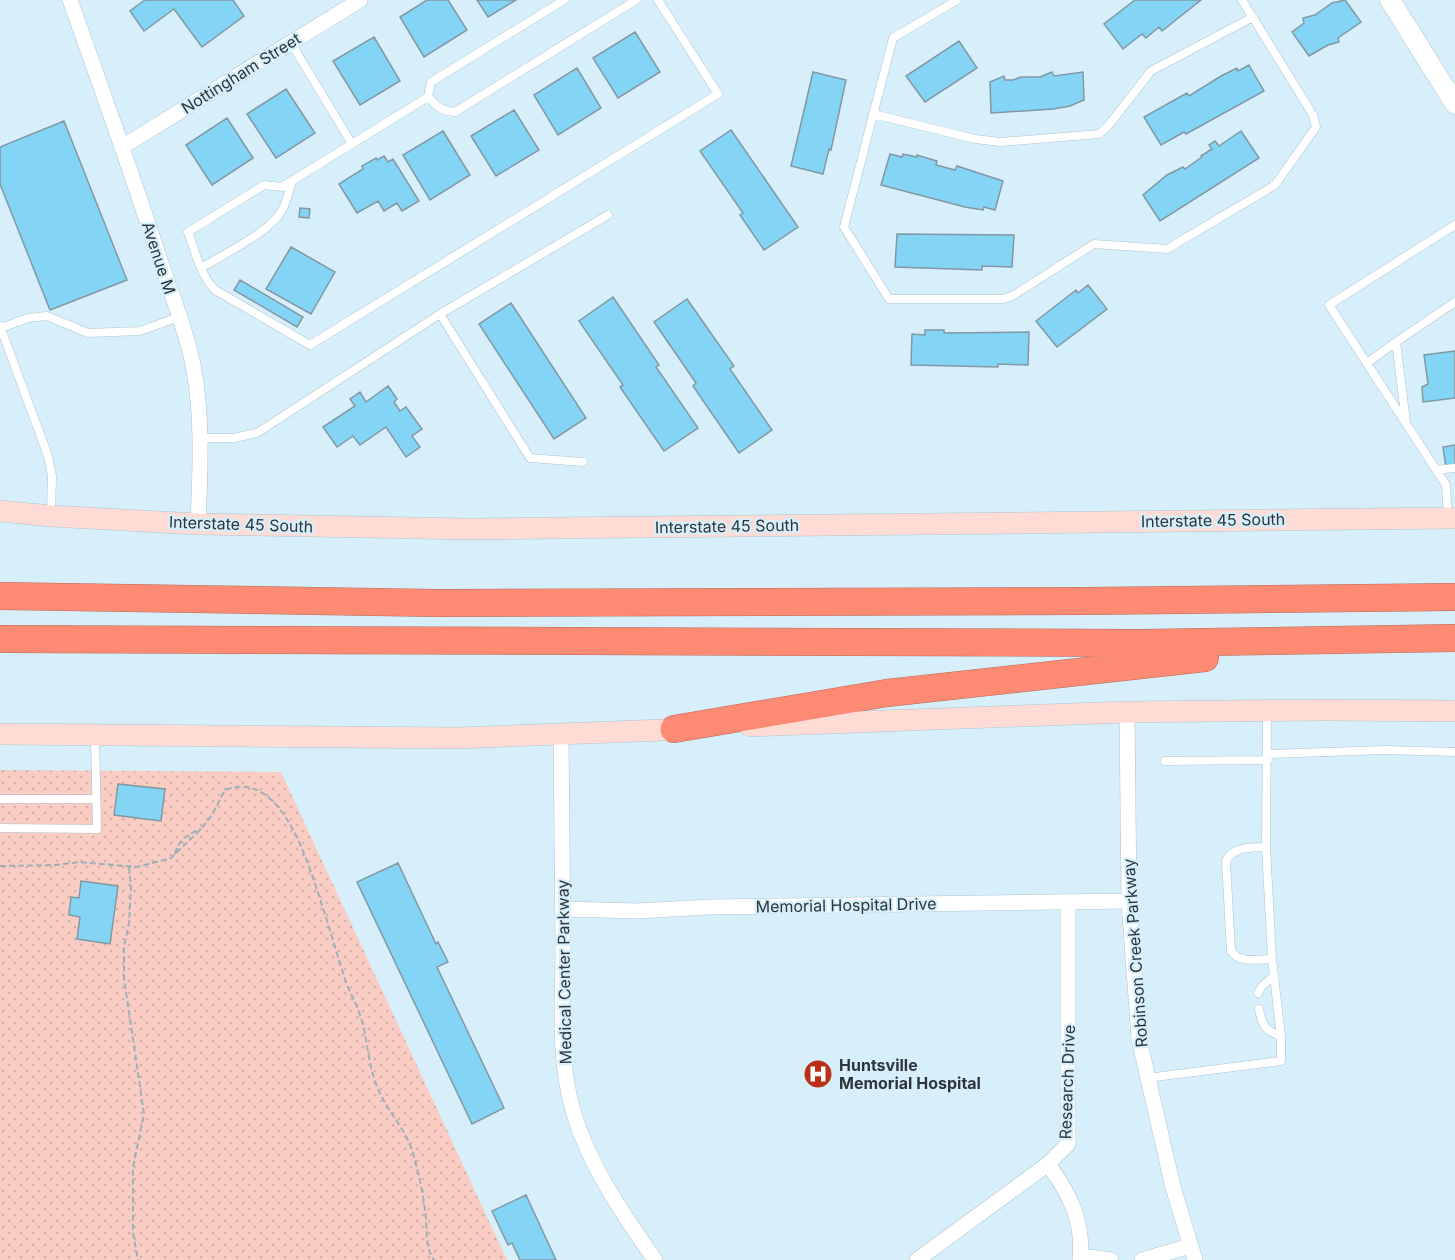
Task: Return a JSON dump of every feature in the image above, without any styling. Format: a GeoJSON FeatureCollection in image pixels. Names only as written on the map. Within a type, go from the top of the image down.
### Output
{"type":"FeatureCollection","features":[{"type":"Feature","properties":{"kind":"highway"},"geometry":{"type":"LineString","coordinates":[[0,596],[435,603],[1455,597]]}},
{"type":"Feature","properties":{"kind":"highway"},"geometry":{"type":"LineString","coordinates":[[0,639],[1141,643],[1455,638]]}},
{"type":"Feature","properties":{"kind":"highway"},"geometry":{"type":"LineString","coordinates":[[674,729],[887,693],[1122,666],[1308,648],[1455,645]]}},
{"type":"Feature","properties":{"kind":"main road","name":"Interstate 45 South"},"geometry":{"type":"LineString","coordinates":[[0,511],[198,524],[471,529],[1452,518]]}},
{"type":"Feature","properties":{"kind":"main road"},"geometry":{"type":"LineString","coordinates":[[0,734],[458,738],[1127,712],[1455,711]]}},
{"type":"Feature","properties":{"kind":"street","name":"Avenue M"},"geometry":{"type":"LineString","coordinates":[[70,0],[179,317],[193,369],[198,402],[198,524]]}},
{"type":"Feature","properties":{"kind":"street","name":"Nottingham Street"},"geometry":{"type":"LineString","coordinates":[[122,147],[360,0]]}},
{"type":"Feature","properties":{"kind":"street"},"geometry":{"type":"LineString","coordinates":[[1390,0],[1455,104]]}},
{"type":"Feature","properties":{"kind":"street","name":"Robinson Creek Parkway"},"geometry":{"type":"LineString","coordinates":[[1127,712],[1129,901],[1139,1039],[1173,1187],[1192,1253]]}},
{"type":"Feature","properties":{"kind":"street","name":"Medical Center Parkway"},"geometry":{"type":"LineString","coordinates":[[561,733],[563,909],[561,1037],[566,1080],[587,1149],[608,1189],[655,1260]]}},
{"type":"Feature","properties":{"kind":"street","name":"Memorial Hospital Drive"},"geometry":{"type":"LineString","coordinates":[[563,909],[637,911],[710,907],[1129,901]]}},
{"type":"Feature","properties":{"kind":"street","name":"Research Drive"},"geometry":{"type":"LineString","coordinates":[[917,1260],[1048,1164],[1068,1144],[1068,903]]}},
{"type":"Feature","properties":{"kind":"street"},"geometry":{"type":"LineString","coordinates":[[1048,1164],[1068,1192],[1078,1221],[1080,1258],[1111,1260]]}},
{"type":"Feature","properties":{"kind":"street"},"geometry":{"type":"LineString","coordinates":[[1142,1260],[1192,1253]]}},
{"type":"Feature","properties":{"kind":"lane"},"geometry":{"type":"LineString","coordinates":[[564,0],[431,82],[428,97],[352,144],[282,187],[264,185],[188,232],[205,277],[215,290],[310,345],[718,94],[658,0]]}},
{"type":"Feature","properties":{"kind":"lane"},"geometry":{"type":"LineString","coordinates":[[428,97],[437,107],[455,112],[636,0]]}},
{"type":"Feature","properties":{"kind":"lane"},"geometry":{"type":"LineString","coordinates":[[957,0],[893,38],[844,227],[888,299],[1004,299],[1014,295],[1094,244],[1167,249],[1275,184],[1316,127],[1313,115],[1242,0]]}},
{"type":"Feature","properties":{"kind":"lane"},"geometry":{"type":"LineString","coordinates":[[873,114],[975,139],[1000,142],[1099,134],[1108,126],[1151,71],[1253,17]]}},
{"type":"Feature","properties":{"kind":"lane"},"geometry":{"type":"LineString","coordinates":[[291,43],[352,144]]}},
{"type":"Feature","properties":{"kind":"lane"},"geometry":{"type":"LineString","coordinates":[[201,268],[270,226],[286,202],[292,181]]}},
{"type":"Feature","properties":{"kind":"lane"},"geometry":{"type":"LineString","coordinates":[[199,438],[234,438],[257,433],[440,314],[608,215]]}},
{"type":"Feature","properties":{"kind":"lane"},"geometry":{"type":"LineString","coordinates":[[1452,518],[1446,485],[1329,305],[1455,225]]}},
{"type":"Feature","properties":{"kind":"lane"},"geometry":{"type":"LineString","coordinates":[[1367,363],[1455,302]]}},
{"type":"Feature","properties":{"kind":"lane"},"geometry":{"type":"LineString","coordinates":[[440,314],[530,458],[583,462]]}},
{"type":"Feature","properties":{"kind":"lane"},"geometry":{"type":"LineString","coordinates":[[51,516],[52,476],[48,456],[0,327],[28,318],[46,316],[88,333],[140,331],[179,317]]}},
{"type":"Feature","properties":{"kind":"lane"},"geometry":{"type":"LineString","coordinates":[[1396,342],[1406,424]]}},
{"type":"Feature","properties":{"kind":"lane"},"geometry":{"type":"LineString","coordinates":[[1436,470],[1455,468]]}},
{"type":"Feature","properties":{"kind":"lane"},"geometry":{"type":"LineString","coordinates":[[1147,1078],[1281,1061],[1281,1036],[1272,959],[1266,847],[1267,711]]}},
{"type":"Feature","properties":{"kind":"lane"},"geometry":{"type":"LineString","coordinates":[[0,828],[96,829],[95,735]]}},
{"type":"Feature","properties":{"kind":"lane"},"geometry":{"type":"LineString","coordinates":[[1165,761],[1384,750],[1455,752]]}},
{"type":"Feature","properties":{"kind":"lane"},"geometry":{"type":"LineString","coordinates":[[0,799],[96,799]]}},
{"type":"Feature","properties":{"kind":"lane"},"geometry":{"type":"LineString","coordinates":[[1266,847],[1240,849],[1231,853],[1226,861],[1231,951],[1241,960],[1272,959]]}},
{"type":"Feature","properties":{"kind":"lane"},"geometry":{"type":"LineString","coordinates":[[1258,993],[1262,986],[1275,976]]}},
{"type":"Feature","properties":{"kind":"lane"},"geometry":{"type":"LineString","coordinates":[[1259,1009],[1264,1027],[1268,1032],[1281,1036]]}},
{"type":"Feature","properties":{"kind":"path"},"geometry":{"type":"LineString","coordinates":[[0,866],[56,865],[79,862],[136,867],[157,863],[171,858],[201,829],[212,815],[225,790],[234,787],[248,788],[266,795],[284,814],[298,837],[344,978],[361,1017],[378,1090],[408,1139],[414,1156],[425,1211],[427,1241],[434,1260]]}},
{"type":"Feature","properties":{"kind":"path"},"geometry":{"type":"LineString","coordinates":[[175,854],[181,841],[201,829]]}},
{"type":"Feature","properties":{"kind":"path"},"geometry":{"type":"LineString","coordinates":[[129,867],[131,887],[129,923],[124,946],[124,978],[144,1114],[133,1167],[133,1233],[138,1260]]}},
{"type":"Feature","properties":{"kind":"shaded area"},"geometry":{"type":"Polygon","coordinates":[[[0,770],[281,772],[507,1260],[0,1260],[0,770]]]}},
{"type":"Feature","properties":{"kind":"building"},"geometry":{"type":"Polygon","coordinates":[[[145,0],[233,0],[244,16],[202,47],[174,9],[144,31],[130,11],[145,0]]]}},
{"type":"Feature","properties":{"kind":"building"},"geometry":{"type":"Polygon","coordinates":[[[427,0],[448,0],[467,30],[424,57],[400,17],[427,0]]]}},
{"type":"Feature","properties":{"kind":"building"},"geometry":{"type":"Polygon","coordinates":[[[477,0],[516,0],[488,17],[477,0]]]}},
{"type":"Feature","properties":{"kind":"building"},"geometry":{"type":"Polygon","coordinates":[[[1135,0],[1201,0],[1162,31],[1159,27],[1146,38],[1142,34],[1123,49],[1104,24],[1135,0]]]}},
{"type":"Feature","properties":{"kind":"building"},"geometry":{"type":"Polygon","coordinates":[[[1345,0],[1361,22],[1338,38],[1339,42],[1328,45],[1309,56],[1292,32],[1304,23],[1303,18],[1315,15],[1332,3],[1345,0]]]}},
{"type":"Feature","properties":{"kind":"building"},"geometry":{"type":"Polygon","coordinates":[[[635,32],[660,72],[618,98],[593,58],[635,32]]]}},
{"type":"Feature","properties":{"kind":"building"},"geometry":{"type":"Polygon","coordinates":[[[374,37],[400,81],[360,105],[333,61],[374,37]]]}},
{"type":"Feature","properties":{"kind":"building"},"geometry":{"type":"Polygon","coordinates":[[[959,41],[977,68],[925,102],[906,76],[959,41]]]}},
{"type":"Feature","properties":{"kind":"building"},"geometry":{"type":"Polygon","coordinates":[[[1249,65],[1264,91],[1186,134],[1184,132],[1161,145],[1144,117],[1187,93],[1189,96],[1237,68],[1238,71],[1249,65]]]}},
{"type":"Feature","properties":{"kind":"building"},"geometry":{"type":"Polygon","coordinates":[[[577,68],[601,108],[558,135],[534,95],[577,68]]]}},
{"type":"Feature","properties":{"kind":"building"},"geometry":{"type":"Polygon","coordinates":[[[813,72],[846,80],[831,150],[829,149],[823,174],[791,166],[813,72]]]}},
{"type":"Feature","properties":{"kind":"building"},"geometry":{"type":"Polygon","coordinates":[[[1052,72],[1054,76],[1083,72],[1084,100],[1070,106],[1053,109],[991,113],[990,82],[1004,76],[1005,80],[1013,80],[1021,77],[1040,77],[1052,72]]]}},
{"type":"Feature","properties":{"kind":"building"},"geometry":{"type":"Polygon","coordinates":[[[286,89],[315,133],[276,158],[247,114],[286,89]]]}},
{"type":"Feature","properties":{"kind":"building"},"geometry":{"type":"Polygon","coordinates":[[[514,110],[539,150],[496,176],[471,136],[514,110]]]}},
{"type":"Feature","properties":{"kind":"building"},"geometry":{"type":"Polygon","coordinates":[[[227,118],[253,158],[212,185],[186,145],[227,118]]]}},
{"type":"Feature","properties":{"kind":"building"},"geometry":{"type":"Polygon","coordinates":[[[64,121],[127,280],[50,310],[0,184],[0,147],[64,121]]]}},
{"type":"Feature","properties":{"kind":"building"},"geometry":{"type":"Polygon","coordinates":[[[731,130],[798,227],[764,250],[740,215],[743,213],[700,151],[731,130]]]}},
{"type":"Feature","properties":{"kind":"building"},"geometry":{"type":"Polygon","coordinates":[[[443,131],[470,175],[430,200],[403,155],[443,131]]]}},
{"type":"Feature","properties":{"kind":"building"},"geometry":{"type":"Polygon","coordinates":[[[1241,131],[1259,158],[1160,221],[1143,195],[1167,175],[1183,167],[1185,169],[1202,157],[1212,149],[1209,145],[1215,141],[1219,146],[1241,131]]]}},
{"type":"Feature","properties":{"kind":"building"},"geometry":{"type":"Polygon","coordinates":[[[890,154],[902,157],[903,154],[917,157],[917,155],[937,161],[936,165],[955,170],[957,166],[1003,181],[995,210],[984,207],[983,210],[965,207],[881,185],[890,154]]]}},
{"type":"Feature","properties":{"kind":"building"},"geometry":{"type":"Polygon","coordinates":[[[384,156],[388,162],[393,159],[419,201],[402,211],[397,203],[384,211],[378,201],[357,213],[339,184],[363,169],[362,166],[384,156]]]}},
{"type":"Feature","properties":{"kind":"building"},"geometry":{"type":"Polygon","coordinates":[[[300,208],[310,209],[309,218],[299,217],[300,208]]]}},
{"type":"Feature","properties":{"kind":"building"},"geometry":{"type":"Polygon","coordinates":[[[897,234],[1014,235],[1012,267],[982,266],[982,270],[895,267],[897,234]]]}},
{"type":"Feature","properties":{"kind":"building"},"geometry":{"type":"Polygon","coordinates":[[[291,247],[335,272],[311,314],[266,289],[291,247]]]}},
{"type":"Feature","properties":{"kind":"building"},"geometry":{"type":"Polygon","coordinates":[[[240,280],[303,317],[297,327],[234,290],[240,280]]]}},
{"type":"Feature","properties":{"kind":"building"},"geometry":{"type":"Polygon","coordinates":[[[1088,285],[1107,309],[1057,347],[1036,321],[1076,290],[1078,293],[1088,285]]]}},
{"type":"Feature","properties":{"kind":"building"},"geometry":{"type":"Polygon","coordinates":[[[613,297],[659,365],[656,367],[698,428],[664,451],[620,387],[623,385],[579,321],[613,297]]]}},
{"type":"Feature","properties":{"kind":"building"},"geometry":{"type":"Polygon","coordinates":[[[687,299],[734,366],[730,369],[772,430],[739,453],[693,386],[696,383],[654,322],[687,299]]]}},
{"type":"Feature","properties":{"kind":"building"},"geometry":{"type":"Polygon","coordinates":[[[511,303],[586,418],[554,439],[479,324],[511,303]]]}},
{"type":"Feature","properties":{"kind":"building"},"geometry":{"type":"Polygon","coordinates":[[[925,330],[944,330],[944,333],[1029,332],[1028,365],[998,364],[998,367],[911,365],[912,334],[925,335],[925,330]]]}},
{"type":"Feature","properties":{"kind":"building"},"geometry":{"type":"Polygon","coordinates":[[[1455,351],[1455,398],[1423,402],[1422,387],[1428,384],[1424,355],[1455,351]]]}},
{"type":"Feature","properties":{"kind":"building"},"geometry":{"type":"Polygon","coordinates":[[[388,386],[397,399],[394,402],[400,411],[406,407],[422,429],[412,436],[420,447],[406,457],[386,427],[360,445],[353,436],[337,447],[323,427],[355,406],[350,399],[360,392],[366,402],[388,386]]]}},
{"type":"Feature","properties":{"kind":"building"},"geometry":{"type":"Polygon","coordinates":[[[1455,445],[1455,467],[1446,468],[1443,447],[1455,445]]]}},
{"type":"Feature","properties":{"kind":"building"},"geometry":{"type":"Polygon","coordinates":[[[118,784],[165,789],[161,821],[114,815],[118,784]]]}},
{"type":"Feature","properties":{"kind":"building"},"geometry":{"type":"Polygon","coordinates":[[[398,863],[436,944],[438,942],[448,962],[437,967],[504,1108],[472,1124],[357,882],[398,863]]]}},
{"type":"Feature","properties":{"kind":"building"},"geometry":{"type":"Polygon","coordinates":[[[81,881],[118,886],[110,944],[77,939],[80,917],[69,915],[71,897],[79,898],[81,881]]]}},
{"type":"Feature","properties":{"kind":"building"},"geometry":{"type":"Polygon","coordinates":[[[526,1195],[556,1260],[520,1260],[512,1243],[508,1245],[492,1211],[526,1195]]]}},
{"type":"Feature","properties":{"kind":"place","name":"Huntsville Memorial Hospital"},"geometry":{"type":"Point","coordinates":[818,1074]}}]}
